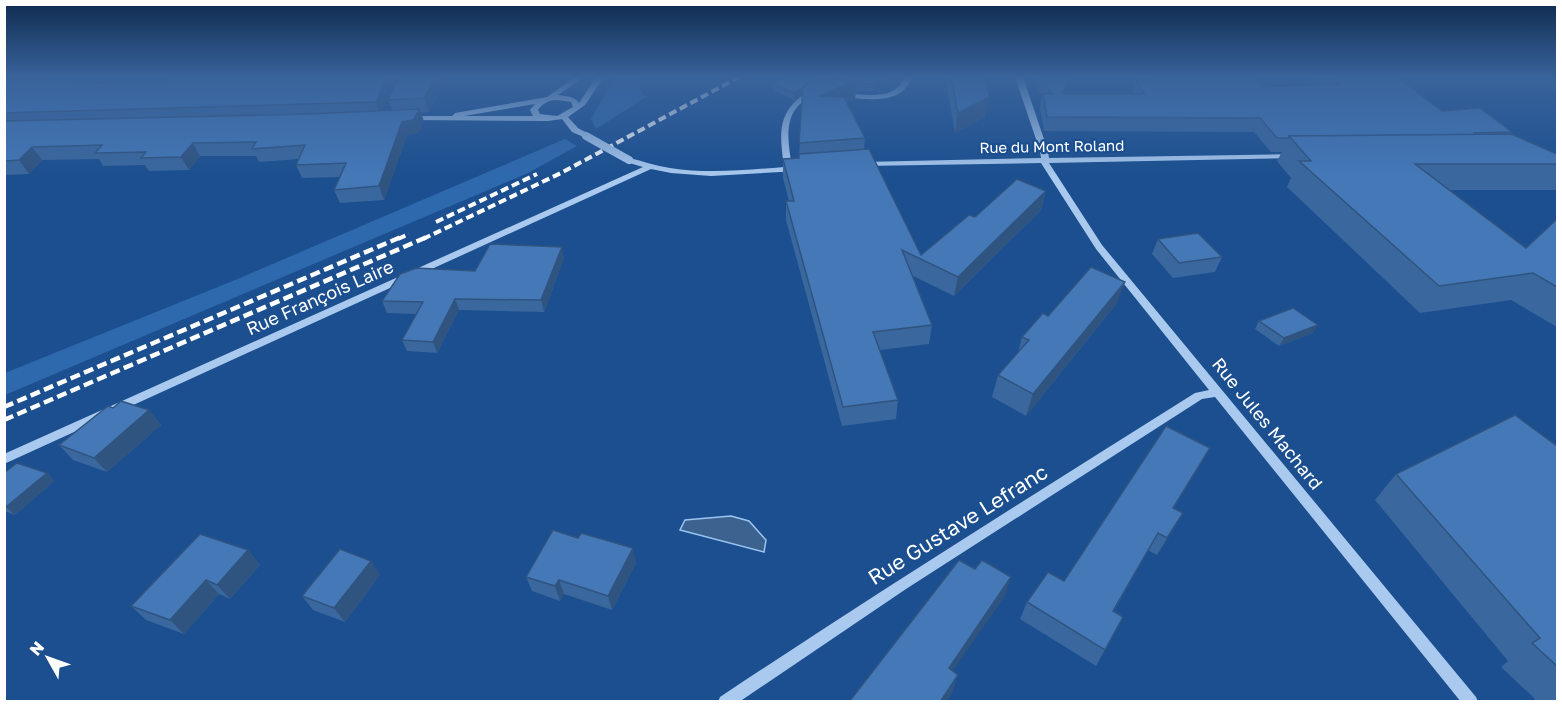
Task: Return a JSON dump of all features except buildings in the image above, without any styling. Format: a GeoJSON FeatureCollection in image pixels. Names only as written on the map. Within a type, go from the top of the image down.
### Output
{"type":"FeatureCollection","features":[{"type":"Feature","properties":{"kind":"street"},"geometry":{"type":"LineString","coordinates":[[450,116],[484,110]]}},
{"type":"Feature","properties":{"kind":"street"},"geometry":{"type":"LineString","coordinates":[[534,110],[542,118]]}},
{"type":"Feature","properties":{"kind":"street"},"geometry":{"type":"LineString","coordinates":[[396,118],[450,116],[489,119],[542,118],[564,117],[574,110]]}},
{"type":"Feature","properties":{"kind":"street"},"geometry":{"type":"LineString","coordinates":[[788,169],[784,135],[790,110]]}},
{"type":"Feature","properties":{"kind":"street","name":"Rue Jules Machard"},"geometry":{"type":"LineString","coordinates":[[1030,110],[1044,151],[1045,163],[1099,247],[1471,702]]}},
{"type":"Feature","properties":{"kind":"street"},"geometry":{"type":"LineString","coordinates":[[564,117],[575,130],[629,160],[666,172],[707,176],[809,168]]}},
{"type":"Feature","properties":{"kind":"street","name":"Rue du Mont Roland"},"geometry":{"type":"LineString","coordinates":[[851,165],[894,161],[1045,163],[1171,157],[1305,156]]}},
{"type":"Feature","properties":{"kind":"street","name":"Rue François Laire"},"geometry":{"type":"LineString","coordinates":[[4,459],[649,167]]}},
{"type":"Feature","properties":{"kind":"street","name":"Rue Gustave Lefranc"},"geometry":{"type":"LineString","coordinates":[[725,702],[910,578],[1199,396],[1217,392]]}},
{"type":"Feature","properties":{"kind":"shaded area"},"geometry":{"type":"Polygon","coordinates":[[[596,110],[626,110],[596,129],[591,119],[596,110]]]}},
{"type":"Feature","properties":{"kind":"shaded area"},"geometry":{"type":"Polygon","coordinates":[[[565,139],[577,146],[528,173],[5,395],[5,373],[235,280],[565,139]]]}},
{"type":"Feature","properties":{"kind":"shaded area"},"geometry":{"type":"Polygon","coordinates":[[[731,516],[749,521],[766,540],[764,552],[680,530],[685,520],[731,516]]]}},
{"type":"Feature","properties":{"kind":"railway"},"geometry":{"type":"LineString","coordinates":[[423,239],[561,173],[678,110]]}},
{"type":"Feature","properties":{"kind":"railway"},"geometry":{"type":"LineString","coordinates":[[436,222],[537,174]]}},
{"type":"Feature","properties":{"kind":"railway"},"geometry":{"type":"LineString","coordinates":[[398,239],[409,234]]}},
{"type":"Feature","properties":{"kind":"railway"},"geometry":{"type":"LineString","coordinates":[[4,407],[401,237]]}},
{"type":"Feature","properties":{"kind":"railway"},"geometry":{"type":"LineString","coordinates":[[4,420],[427,237]]}}]}
